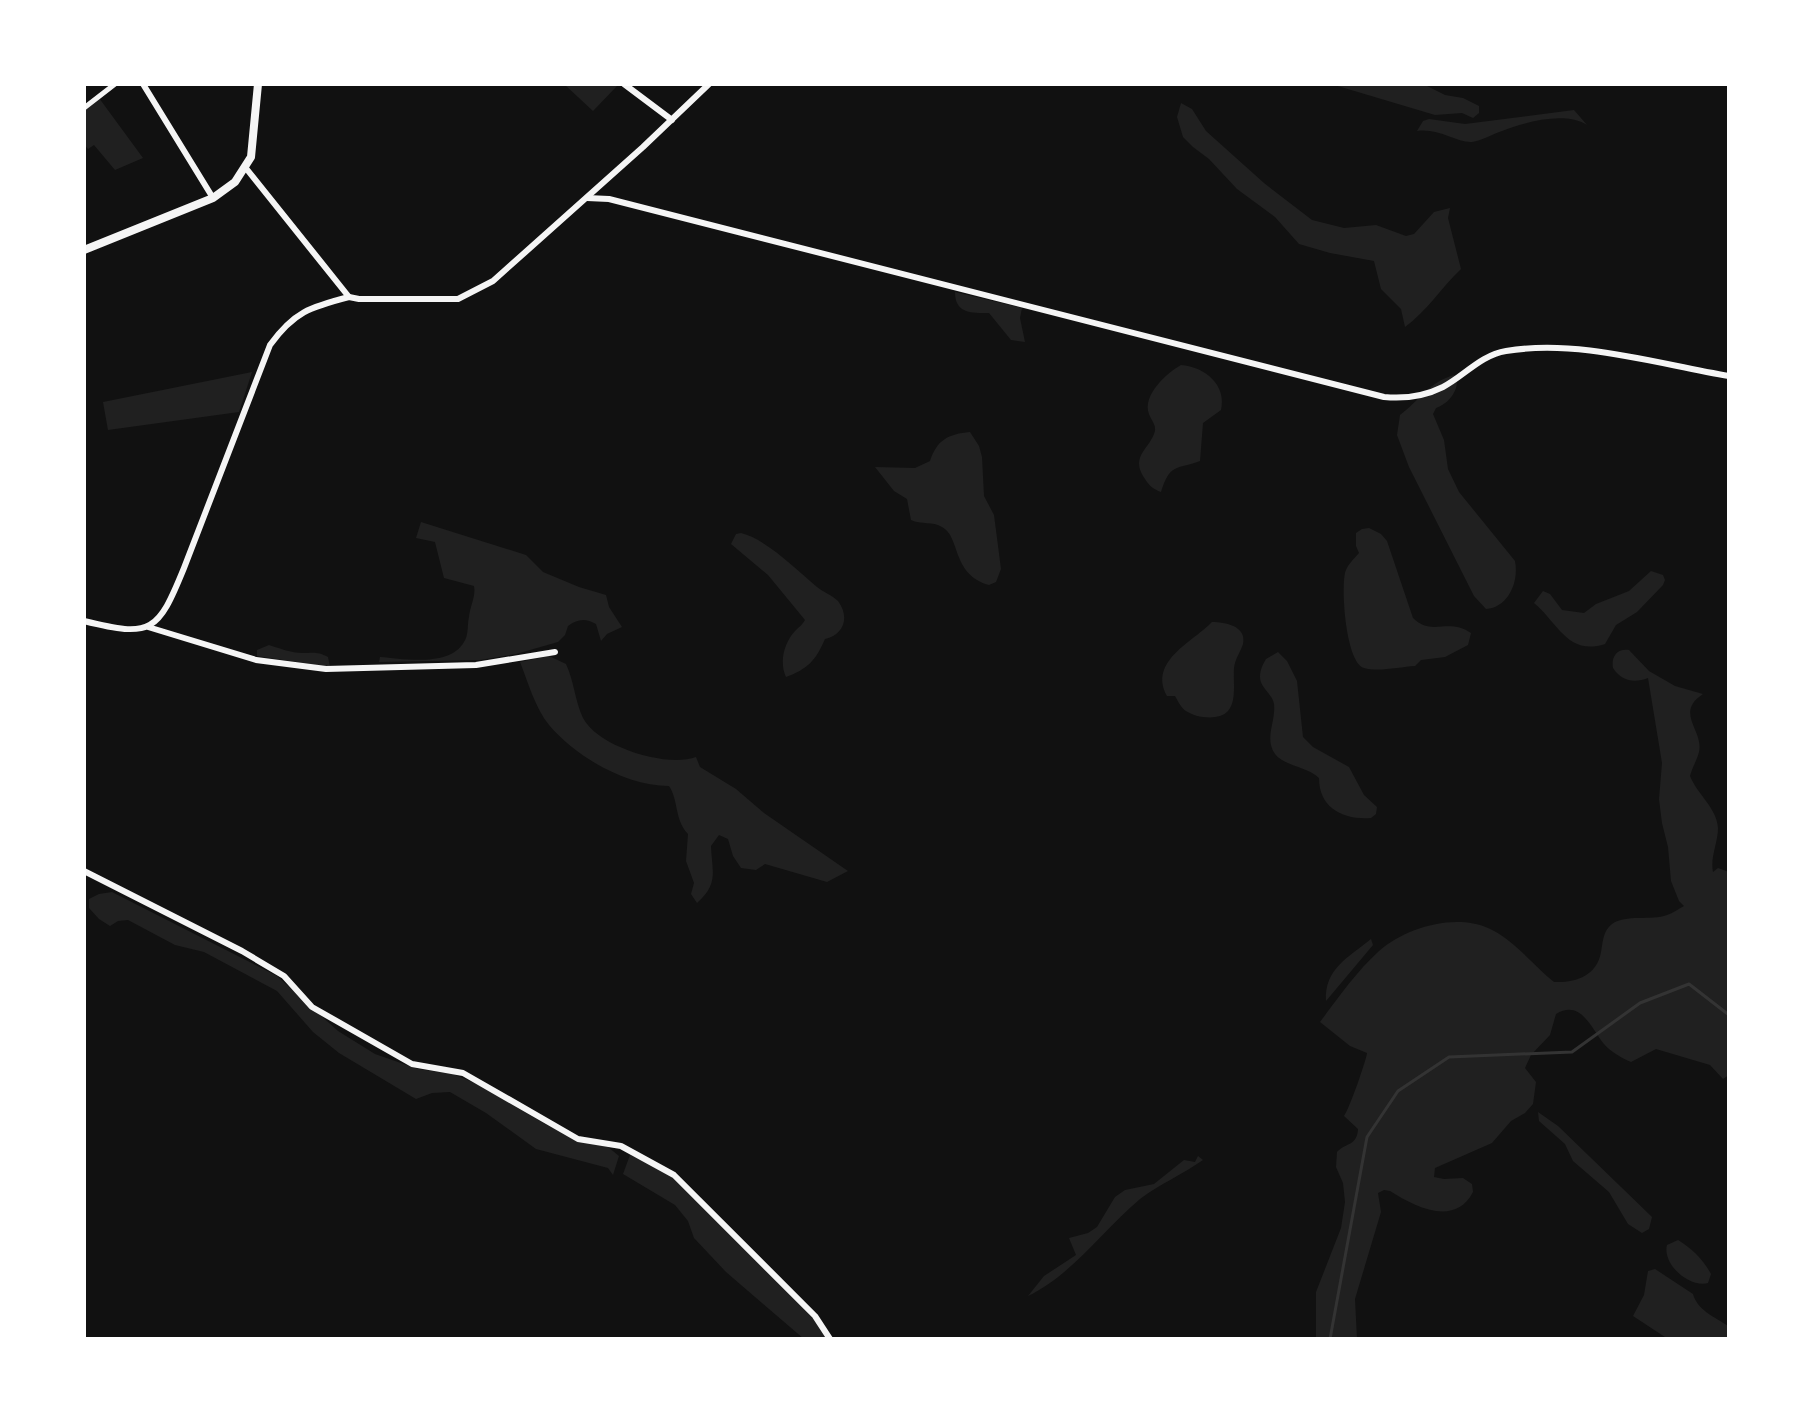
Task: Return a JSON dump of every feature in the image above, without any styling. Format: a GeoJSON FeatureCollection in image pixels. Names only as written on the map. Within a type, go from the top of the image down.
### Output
{"type":"FeatureCollection","features":[{"type":"Feature","properties":{"kind":"street"},"geometry":{"type":"LineString","coordinates":[[84,108],[115,84]]}},
{"type":"Feature","properties":{"kind":"street"},"geometry":{"type":"LineString","coordinates":[[143,84],[213,198]]}},
{"type":"Feature","properties":{"kind":"street"},"geometry":{"type":"LineString","coordinates":[[84,250],[213,198],[235,182],[251,157],[258,84]]}},
{"type":"Feature","properties":{"kind":"street"},"geometry":{"type":"LineString","coordinates":[[624,84],[672,120]]}},
{"type":"Feature","properties":{"kind":"street"},"geometry":{"type":"LineString","coordinates":[[84,621],[121,631],[135,631],[158,620],[173,595],[270,345],[285,325],[322,304],[349,297],[458,299],[493,281],[709,84]]}},
{"type":"Feature","properties":{"kind":"street"},"geometry":{"type":"LineString","coordinates":[[245,167],[349,297]]}},
{"type":"Feature","properties":{"kind":"street"},"geometry":{"type":"LineString","coordinates":[[587,198],[609,199],[1384,397],[1404,399],[1444,386],[1471,366],[1502,351],[1548,348],[1604,353],[1729,376]]}},
{"type":"Feature","properties":{"kind":"street"},"geometry":{"type":"LineString","coordinates":[[148,627],[256,660],[326,669],[476,665],[555,652]]}},
{"type":"Feature","properties":{"kind":"street"},"geometry":{"type":"LineString","coordinates":[[84,871],[284,976],[312,1007],[412,1064],[463,1073],[578,1139],[621,1146],[674,1175],[815,1316],[830,1339]]}},
{"type":"Feature","properties":{"kind":"shaded area"},"geometry":{"type":"Polygon","coordinates":[[[564,84],[614,84],[617,86],[593,111],[564,84]]]}},
{"type":"Feature","properties":{"kind":"shaded area"},"geometry":{"type":"Polygon","coordinates":[[[1331,84],[1423,84],[1479,106],[1479,113],[1473,118],[1462,113],[1435,115],[1331,84]]]}},
{"type":"Feature","properties":{"kind":"shaded area"},"geometry":{"type":"Polygon","coordinates":[[[99,98],[143,158],[115,170],[94,145],[88,149],[84,144],[84,111],[99,98]]]}},
{"type":"Feature","properties":{"kind":"shaded area"},"geometry":{"type":"Polygon","coordinates":[[[1181,103],[1192,109],[1206,131],[1264,183],[1312,220],[1344,228],[1376,225],[1406,236],[1414,234],[1434,212],[1450,208],[1448,218],[1461,269],[1405,327],[1401,309],[1381,289],[1374,261],[1299,244],[1275,217],[1237,189],[1183,137],[1177,117],[1181,103]]]}},
{"type":"Feature","properties":{"kind":"shaded area"},"geometry":{"type":"Polygon","coordinates":[[[1574,110],[1587,125],[1568,119],[1545,119],[1472,142],[1417,131],[1423,121],[1429,119],[1465,124],[1574,110]]]}},
{"type":"Feature","properties":{"kind":"shaded area"},"geometry":{"type":"Polygon","coordinates":[[[955,292],[1022,308],[1020,318],[1025,342],[1011,340],[989,313],[961,308],[955,292]]]}},
{"type":"Feature","properties":{"kind":"shaded area"},"geometry":{"type":"Polygon","coordinates":[[[1181,365],[1198,369],[1212,379],[1221,393],[1221,410],[1203,423],[1200,461],[1171,472],[1161,492],[1149,484],[1139,463],[1155,431],[1149,414],[1149,399],[1157,385],[1181,365]]]}},
{"type":"Feature","properties":{"kind":"shaded area"},"geometry":{"type":"Polygon","coordinates":[[[252,372],[239,412],[108,430],[103,402],[252,372]]]}},
{"type":"Feature","properties":{"kind":"shaded area"},"geometry":{"type":"Polygon","coordinates":[[[1454,375],[1457,384],[1454,393],[1433,414],[1444,440],[1448,469],[1459,492],[1515,561],[1511,592],[1501,603],[1486,609],[1474,596],[1409,467],[1397,435],[1400,415],[1431,387],[1454,375]]]}},
{"type":"Feature","properties":{"kind":"shaded area"},"geometry":{"type":"Polygon","coordinates":[[[970,432],[982,457],[984,496],[994,515],[1001,569],[996,582],[989,585],[968,573],[948,532],[938,525],[911,520],[907,499],[894,491],[875,467],[915,468],[930,461],[944,439],[970,432]]]}},
{"type":"Feature","properties":{"kind":"shaded area"},"geometry":{"type":"Polygon","coordinates":[[[421,522],[526,555],[543,572],[606,595],[609,607],[622,627],[607,634],[601,641],[596,624],[582,620],[568,626],[558,642],[516,654],[480,660],[379,662],[380,657],[413,660],[438,658],[457,650],[467,636],[474,586],[444,578],[435,542],[416,538],[421,522]]]}},
{"type":"Feature","properties":{"kind":"shaded area"},"geometry":{"type":"Polygon","coordinates":[[[1369,528],[1387,541],[1413,618],[1427,626],[1463,629],[1471,633],[1468,645],[1445,657],[1421,660],[1415,666],[1376,670],[1364,668],[1358,663],[1346,625],[1344,582],[1347,567],[1359,553],[1356,533],[1369,528]]]}},
{"type":"Feature","properties":{"kind":"shaded area"},"geometry":{"type":"Polygon","coordinates":[[[741,533],[781,556],[838,601],[844,613],[843,624],[837,634],[825,639],[810,663],[786,677],[783,659],[786,646],[805,620],[768,575],[731,544],[736,534],[741,533]]]}},
{"type":"Feature","properties":{"kind":"shaded area"},"geometry":{"type":"Polygon","coordinates":[[[1651,571],[1663,575],[1663,585],[1637,612],[1616,625],[1605,644],[1592,647],[1573,642],[1534,603],[1543,591],[1550,594],[1562,610],[1584,613],[1596,604],[1629,591],[1651,571]]]}},
{"type":"Feature","properties":{"kind":"shaded area"},"geometry":{"type":"Polygon","coordinates":[[[1212,622],[1234,626],[1242,633],[1243,644],[1235,665],[1231,707],[1224,714],[1207,717],[1184,710],[1175,696],[1167,696],[1163,672],[1175,653],[1212,622]]]}},
{"type":"Feature","properties":{"kind":"shaded area"},"geometry":{"type":"Polygon","coordinates":[[[269,645],[294,652],[321,654],[328,657],[330,667],[257,656],[257,650],[269,645]]]}},
{"type":"Feature","properties":{"kind":"shaded area"},"geometry":{"type":"Polygon","coordinates":[[[1629,650],[1649,671],[1675,686],[1703,694],[1691,708],[1690,715],[1699,744],[1690,776],[1717,821],[1713,872],[1718,868],[1729,872],[1729,1075],[1723,1079],[1710,1065],[1656,1049],[1631,1062],[1607,1047],[1579,1013],[1565,1010],[1556,1014],[1550,1035],[1531,1055],[1525,1068],[1536,1082],[1533,1104],[1511,1121],[1492,1143],[1435,1168],[1434,1177],[1463,1178],[1472,1184],[1473,1192],[1465,1203],[1456,1209],[1434,1211],[1390,1191],[1378,1193],[1381,1212],[1355,1299],[1357,1339],[1316,1339],[1316,1292],[1341,1228],[1345,1202],[1343,1183],[1336,1167],[1337,1152],[1354,1141],[1357,1134],[1358,1129],[1344,1116],[1367,1053],[1350,1046],[1320,1022],[1355,976],[1379,951],[1402,936],[1430,925],[1460,922],[1497,933],[1554,982],[1570,981],[1584,976],[1595,967],[1605,933],[1612,924],[1624,919],[1661,917],[1684,906],[1671,881],[1659,799],[1662,763],[1648,678],[1629,680],[1613,668],[1616,654],[1629,650]]]}},
{"type":"Feature","properties":{"kind":"shaded area"},"geometry":{"type":"Polygon","coordinates":[[[1278,652],[1287,661],[1297,681],[1303,737],[1313,747],[1349,767],[1364,795],[1377,807],[1376,814],[1371,818],[1351,817],[1334,810],[1323,797],[1319,778],[1275,754],[1270,742],[1274,704],[1260,677],[1266,659],[1278,652]]]}},
{"type":"Feature","properties":{"kind":"shaded area"},"geometry":{"type":"Polygon","coordinates":[[[549,656],[566,664],[583,718],[603,738],[651,757],[683,760],[696,757],[700,767],[736,789],[764,813],[848,871],[827,882],[765,864],[756,870],[741,868],[728,839],[719,835],[711,846],[711,883],[697,903],[691,894],[694,883],[686,861],[688,834],[669,786],[636,781],[604,768],[560,737],[544,718],[520,662],[549,656]]]}},
{"type":"Feature","properties":{"kind":"shaded area"},"geometry":{"type":"Polygon","coordinates":[[[112,892],[277,976],[338,1031],[375,1054],[418,1069],[453,1074],[583,1142],[608,1147],[619,1156],[613,1175],[608,1168],[536,1149],[450,1092],[432,1093],[416,1099],[339,1053],[313,1032],[277,991],[204,952],[175,945],[128,920],[110,926],[99,919],[89,908],[89,899],[112,892]]]}},
{"type":"Feature","properties":{"kind":"shaded area"},"geometry":{"type":"Polygon","coordinates":[[[1371,939],[1373,945],[1326,1001],[1326,990],[1334,972],[1371,939]]]}},
{"type":"Feature","properties":{"kind":"shaded area"},"geometry":{"type":"Polygon","coordinates":[[[1538,1112],[1558,1126],[1652,1217],[1649,1229],[1642,1233],[1628,1224],[1609,1192],[1573,1161],[1565,1144],[1539,1121],[1538,1112]]]}},
{"type":"Feature","properties":{"kind":"shaded area"},"geometry":{"type":"Polygon","coordinates":[[[630,1155],[677,1180],[808,1312],[828,1339],[804,1339],[726,1272],[694,1238],[688,1221],[675,1205],[623,1174],[630,1155]]]}},
{"type":"Feature","properties":{"kind":"shaded area"},"geometry":{"type":"Polygon","coordinates":[[[1198,1156],[1203,1160],[1140,1199],[1073,1264],[1028,1296],[1044,1276],[1076,1255],[1069,1238],[1097,1227],[1115,1197],[1125,1190],[1154,1184],[1184,1160],[1195,1162],[1198,1156]]]}},
{"type":"Feature","properties":{"kind":"shaded area"},"geometry":{"type":"Polygon","coordinates":[[[1678,1240],[1704,1263],[1711,1274],[1708,1283],[1693,1282],[1673,1267],[1667,1245],[1678,1240]]]}},
{"type":"Feature","properties":{"kind":"shaded area"},"geometry":{"type":"Polygon","coordinates":[[[1655,1269],[1693,1294],[1702,1309],[1728,1326],[1729,1339],[1668,1339],[1633,1316],[1644,1295],[1648,1271],[1655,1269]]]}},
{"type":"Feature","properties":{"kind":"waterway"},"geometry":{"type":"LineString","coordinates":[[1330,1339],[1367,1137],[1398,1091],[1449,1057],[1572,1052],[1640,1003],[1689,984],[1729,1015]]}}]}
